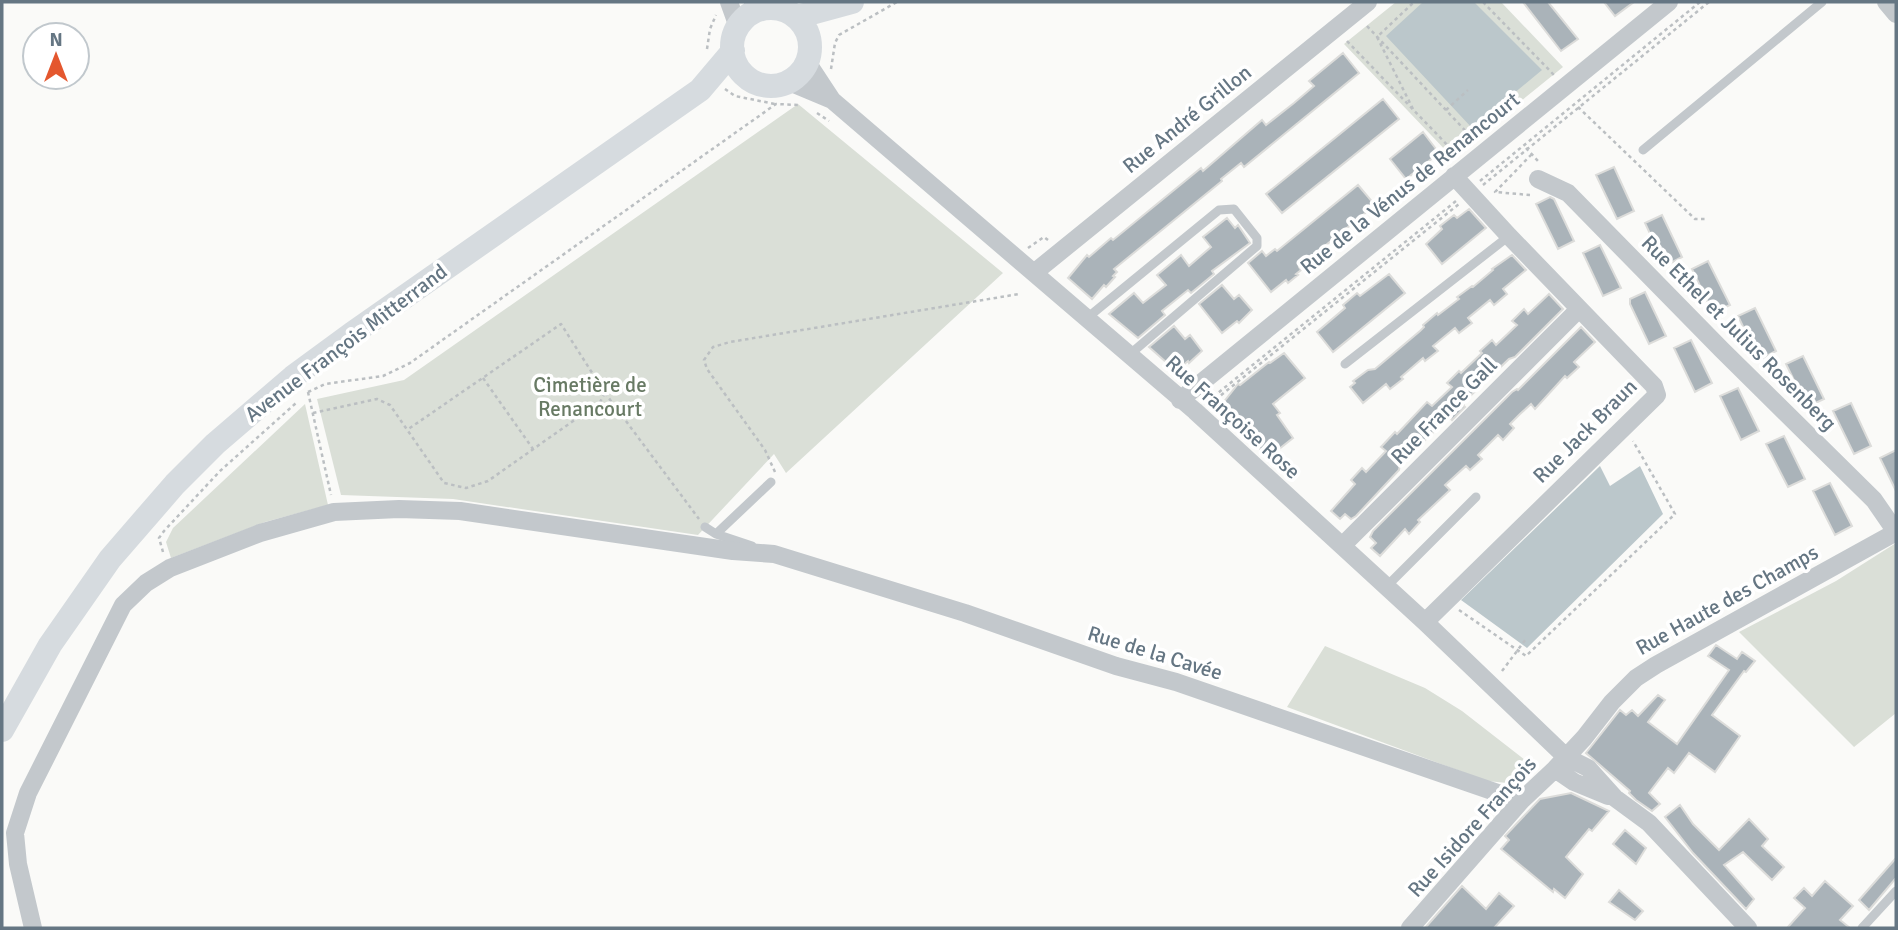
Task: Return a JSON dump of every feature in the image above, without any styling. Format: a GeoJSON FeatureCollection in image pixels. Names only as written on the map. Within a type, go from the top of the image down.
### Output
{"type":"FeatureCollection","features":[{"type":"Feature","properties":{"kind":"main road"},"geometry":{"type":"LineString","coordinates":[[797,18],[849,3]]}},
{"type":"Feature","properties":{"kind":"main road"},"geometry":{"type":"LineString","coordinates":[[809,53],[809,33],[797,18],[783,9],[758,5],[735,39],[738,68],[736,83],[770,86],[789,82],[804,69],[809,53],[828,23],[849,3]]}},
{"type":"Feature","properties":{"kind":"main road","name":"Avenue François Mitterrand"},"geometry":{"type":"LineString","coordinates":[[2,728],[50,645],[110,559],[174,484],[215,444],[293,377],[353,333],[700,90],[735,39]]}},
{"type":"Feature","properties":{"kind":"main road","name":"Avenue François Mitterrand"},"geometry":{"type":"LineString","coordinates":[[700,90],[736,83]]}},
{"type":"Feature","properties":{"kind":"street","name":"Rue André Grillon"},"geometry":{"type":"LineString","coordinates":[[1035,272],[1367,2]]}},
{"type":"Feature","properties":{"kind":"street","name":"Rue de la Vénus de Renancourt"},"geometry":{"type":"LineString","coordinates":[[1180,400],[1454,176],[1554,87],[1669,2]]}},
{"type":"Feature","properties":{"kind":"street"},"geometry":{"type":"LineString","coordinates":[[1886,2],[1896,14]]}},
{"type":"Feature","properties":{"kind":"street"},"geometry":{"type":"LineString","coordinates":[[723,7],[735,39]]}},
{"type":"Feature","properties":{"kind":"street"},"geometry":{"type":"LineString","coordinates":[[809,53],[832,100]]}},
{"type":"Feature","properties":{"kind":"street"},"geometry":{"type":"LineString","coordinates":[[789,82],[832,100]]}},
{"type":"Feature","properties":{"kind":"street","name":"Rue Françoise Rose"},"geometry":{"type":"LineString","coordinates":[[832,100],[1035,272],[1180,400],[1203,410],[1342,546],[1491,685],[1561,763],[1588,768],[1615,798],[1649,823],[1748,928]]}},
{"type":"Feature","properties":{"kind":"street","name":"Rue Jack Braun"},"geometry":{"type":"LineString","coordinates":[[1425,622],[1657,395],[1654,386],[1454,176]]}},
{"type":"Feature","properties":{"kind":"street","name":"Rue Ethel et Julius Rosenberg"},"geometry":{"type":"LineString","coordinates":[[1545,182],[1568,193],[1874,500],[1896,532]]}},
{"type":"Feature","properties":{"kind":"street","name":"Rue France Gall"},"geometry":{"type":"LineString","coordinates":[[1342,546],[1579,309]]}},
{"type":"Feature","properties":{"kind":"street","name":"Rue de la Cavée"},"geometry":{"type":"LineString","coordinates":[[33,928],[18,864],[15,833],[28,793],[123,605],[146,583],[170,568],[260,533],[334,512],[399,509],[460,511],[733,551],[774,554],[965,613],[1116,666],[1176,682],[1521,801]]}},
{"type":"Feature","properties":{"kind":"street","name":"Rue Haute des Champs"},"geometry":{"type":"LineString","coordinates":[[1561,763],[1612,702],[1636,678],[1896,532]]}},
{"type":"Feature","properties":{"kind":"street","name":"Rue Isidore François"},"geometry":{"type":"LineString","coordinates":[[1410,928],[1521,801],[1561,763]]}},
{"type":"Feature","properties":{"kind":"lane"},"geometry":{"type":"LineString","coordinates":[[1643,150],[1822,2]]}},
{"type":"Feature","properties":{"kind":"lane"},"geometry":{"type":"LineString","coordinates":[[1087,318],[1219,210],[1234,209],[1257,238],[1256,246],[1129,355]]}},
{"type":"Feature","properties":{"kind":"lane"},"geometry":{"type":"LineString","coordinates":[[1346,364],[1509,236]]}},
{"type":"Feature","properties":{"kind":"lane"},"geometry":{"type":"LineString","coordinates":[[716,534],[771,482]]}},
{"type":"Feature","properties":{"kind":"lane"},"geometry":{"type":"LineString","coordinates":[[1386,587],[1476,497]]}},
{"type":"Feature","properties":{"kind":"lane"},"geometry":{"type":"LineString","coordinates":[[705,527],[716,534],[774,554]]}},
{"type":"Feature","properties":{"kind":"lane"},"geometry":{"type":"LineString","coordinates":[[1862,928],[1896,891]]}},
{"type":"Feature","properties":{"kind":"path"},"geometry":{"type":"LineString","coordinates":[[828,76],[839,36],[897,2]]}},
{"type":"Feature","properties":{"kind":"path"},"geometry":{"type":"LineString","coordinates":[[1377,37],[1414,2]]}},
{"type":"Feature","properties":{"kind":"path"},"geometry":{"type":"LineString","coordinates":[[1483,2],[1556,76],[1554,87],[1695,219],[1706,219]]}},
{"type":"Feature","properties":{"kind":"path"},"geometry":{"type":"LineString","coordinates":[[1203,410],[1700,2]]}},
{"type":"Feature","properties":{"kind":"path"},"geometry":{"type":"LineString","coordinates":[[1203,410],[1709,2]]}},
{"type":"Feature","properties":{"kind":"path"},"geometry":{"type":"LineString","coordinates":[[706,57],[710,29],[723,7]]}},
{"type":"Feature","properties":{"kind":"path"},"geometry":{"type":"LineString","coordinates":[[1369,28],[1475,141],[1481,136]]}},
{"type":"Feature","properties":{"kind":"path"},"geometry":{"type":"LineString","coordinates":[[1337,44],[1347,36],[1347,41],[1457,155]]}},
{"type":"Feature","properties":{"kind":"path"},"geometry":{"type":"LineString","coordinates":[[1377,37],[1415,112]]}},
{"type":"Feature","properties":{"kind":"path"},"geometry":{"type":"LineString","coordinates":[[736,83],[735,96],[776,104],[805,105]]}},
{"type":"Feature","properties":{"kind":"path"},"geometry":{"type":"LineString","coordinates":[[1446,110],[1468,90]]}},
{"type":"Feature","properties":{"kind":"path"},"geometry":{"type":"LineString","coordinates":[[170,568],[160,545],[159,538],[164,531],[220,471],[308,392],[325,384],[383,376],[410,363],[776,104]]}},
{"type":"Feature","properties":{"kind":"path"},"geometry":{"type":"LineString","coordinates":[[814,111],[831,123]]}},
{"type":"Feature","properties":{"kind":"path"},"geometry":{"type":"LineString","coordinates":[[1523,146],[1540,164],[1545,182],[1529,196],[1495,192],[1531,155]]}},
{"type":"Feature","properties":{"kind":"path"},"geometry":{"type":"LineString","coordinates":[[771,482],[775,472],[765,450],[707,369],[704,360],[713,346],[1019,294]]}},
{"type":"Feature","properties":{"kind":"path"},"geometry":{"type":"LineString","coordinates":[[407,430],[561,324],[605,393],[705,527]]}},
{"type":"Feature","properties":{"kind":"path"},"geometry":{"type":"LineString","coordinates":[[483,377],[533,449]]}},
{"type":"Feature","properties":{"kind":"path"},"geometry":{"type":"LineString","coordinates":[[308,392],[334,512]]}},
{"type":"Feature","properties":{"kind":"path"},"geometry":{"type":"LineString","coordinates":[[313,414],[377,399],[390,405],[444,483],[466,488],[488,481],[600,402],[605,393]]}},
{"type":"Feature","properties":{"kind":"path"},"geometry":{"type":"LineString","coordinates":[[1446,601],[1527,656],[1675,514],[1625,426]]}},
{"type":"Feature","properties":{"kind":"path"},"geometry":{"type":"LineString","coordinates":[[1491,685],[1526,639]]}},
{"type":"Feature","properties":{"kind":"green space"},"geometry":{"type":"Polygon","coordinates":[[[1396,2],[1501,2],[1563,67],[1452,157],[1344,44],[1396,2]]]}},
{"type":"Feature","properties":{"kind":"green space","name":"Cimetière de Renancourt"},"geometry":{"type":"Polygon","coordinates":[[[798,104],[1003,273],[786,473],[774,454],[698,535],[453,499],[341,495],[317,399],[404,380],[798,104]]]}},
{"type":"Feature","properties":{"kind":"green space"},"geometry":{"type":"Polygon","coordinates":[[[305,404],[328,505],[265,522],[171,558],[166,542],[173,528],[305,404]]]}},
{"type":"Feature","properties":{"kind":"green space"},"geometry":{"type":"Polygon","coordinates":[[[1896,543],[1896,713],[1854,747],[1739,632],[1836,581],[1896,543]]]}},
{"type":"Feature","properties":{"kind":"green space"},"geometry":{"type":"Polygon","coordinates":[[[1325,646],[1425,688],[1462,711],[1534,767],[1518,784],[1487,781],[1287,707],[1325,646]]]}},
{"type":"Feature","properties":{"kind":"shaded area"},"geometry":{"type":"Polygon","coordinates":[[[1423,2],[1474,2],[1542,70],[1472,128],[1386,36],[1423,2]]]}},
{"type":"Feature","properties":{"kind":"shaded area"},"geometry":{"type":"Polygon","coordinates":[[[1600,466],[1610,486],[1640,466],[1663,514],[1527,648],[1461,600],[1600,466]]]}},
{"type":"Feature","properties":{"kind":"building"},"geometry":{"type":"Polygon","coordinates":[[[1523,2],[1548,2],[1578,39],[1561,51],[1523,2]]]}},
{"type":"Feature","properties":{"kind":"building"},"geometry":{"type":"Polygon","coordinates":[[[1604,2],[1634,2],[1615,16],[1604,2]]]}},
{"type":"Feature","properties":{"kind":"building"},"geometry":{"type":"Polygon","coordinates":[[[1343,53],[1359,73],[1244,167],[1241,163],[1221,179],[1222,181],[1114,269],[1117,272],[1113,276],[1115,277],[1092,299],[1068,278],[1087,255],[1089,257],[1111,238],[1113,240],[1201,168],[1203,171],[1262,120],[1266,125],[1294,103],[1314,86],[1309,81],[1343,53]]]}},
{"type":"Feature","properties":{"kind":"building"},"geometry":{"type":"Polygon","coordinates":[[[1383,99],[1399,119],[1282,213],[1266,194],[1383,99]]]}},
{"type":"Feature","properties":{"kind":"building"},"geometry":{"type":"Polygon","coordinates":[[[1423,132],[1439,153],[1406,179],[1390,159],[1423,132]]]}},
{"type":"Feature","properties":{"kind":"building"},"geometry":{"type":"Polygon","coordinates":[[[1614,167],[1634,211],[1617,219],[1596,175],[1614,167]]]}},
{"type":"Feature","properties":{"kind":"building"},"geometry":{"type":"Polygon","coordinates":[[[1358,185],[1375,205],[1299,267],[1301,270],[1296,274],[1298,275],[1288,283],[1286,280],[1271,292],[1248,263],[1262,251],[1266,256],[1275,249],[1277,251],[1358,185]]]}},
{"type":"Feature","properties":{"kind":"building"},"geometry":{"type":"Polygon","coordinates":[[[1550,197],[1554,199],[1574,241],[1558,249],[1536,204],[1550,197]]]}},
{"type":"Feature","properties":{"kind":"building"},"geometry":{"type":"Polygon","coordinates":[[[1469,209],[1486,228],[1442,264],[1426,244],[1442,229],[1440,226],[1454,215],[1457,218],[1469,209]]]}},
{"type":"Feature","properties":{"kind":"building"},"geometry":{"type":"Polygon","coordinates":[[[1662,215],[1682,257],[1665,266],[1645,223],[1662,215]]]}},
{"type":"Feature","properties":{"kind":"building"},"geometry":{"type":"Polygon","coordinates":[[[1227,218],[1235,228],[1238,225],[1250,243],[1212,271],[1214,274],[1191,293],[1188,290],[1162,311],[1165,315],[1138,338],[1109,314],[1134,293],[1143,303],[1166,285],[1157,275],[1181,255],[1189,266],[1211,247],[1203,237],[1227,218]]]}},
{"type":"Feature","properties":{"kind":"building"},"geometry":{"type":"Polygon","coordinates":[[[1600,245],[1621,288],[1603,296],[1583,253],[1600,245]]]}},
{"type":"Feature","properties":{"kind":"building"},"geometry":{"type":"Polygon","coordinates":[[[1512,255],[1526,270],[1503,289],[1507,294],[1494,305],[1490,300],[1468,318],[1472,323],[1459,333],[1455,328],[1433,346],[1438,351],[1425,361],[1423,358],[1390,389],[1386,384],[1363,403],[1350,387],[1355,383],[1353,381],[1368,370],[1375,369],[1437,313],[1438,315],[1459,299],[1457,297],[1512,255]]]}},
{"type":"Feature","properties":{"kind":"building"},"geometry":{"type":"Polygon","coordinates":[[[1708,261],[1730,305],[1713,313],[1692,269],[1708,261]]]}},
{"type":"Feature","properties":{"kind":"building"},"geometry":{"type":"Polygon","coordinates":[[[1389,274],[1405,293],[1333,352],[1317,332],[1345,308],[1343,305],[1357,293],[1360,296],[1389,274]]]}},
{"type":"Feature","properties":{"kind":"building"},"geometry":{"type":"Polygon","coordinates":[[[1222,285],[1234,299],[1239,295],[1252,310],[1239,323],[1237,321],[1222,333],[1199,304],[1222,285]]]}},
{"type":"Feature","properties":{"kind":"building"},"geometry":{"type":"Polygon","coordinates":[[[1645,292],[1666,336],[1649,344],[1630,304],[1630,299],[1645,292]]]}},
{"type":"Feature","properties":{"kind":"building"},"geometry":{"type":"Polygon","coordinates":[[[1549,294],[1563,309],[1515,357],[1509,359],[1466,400],[1463,405],[1465,407],[1452,420],[1450,418],[1445,421],[1400,464],[1399,470],[1356,516],[1351,519],[1345,514],[1340,519],[1331,511],[1355,484],[1351,480],[1362,468],[1366,472],[1386,451],[1381,447],[1395,432],[1397,434],[1427,402],[1432,406],[1452,387],[1447,383],[1482,353],[1480,351],[1492,340],[1496,345],[1517,325],[1512,321],[1524,309],[1528,314],[1549,294]]]}},
{"type":"Feature","properties":{"kind":"building"},"geometry":{"type":"Polygon","coordinates":[[[1755,308],[1776,351],[1759,360],[1738,316],[1755,308]]]}},
{"type":"Feature","properties":{"kind":"building"},"geometry":{"type":"Polygon","coordinates":[[[1174,326],[1185,339],[1190,335],[1202,351],[1176,371],[1149,347],[1174,326]]]}},
{"type":"Feature","properties":{"kind":"building"},"geometry":{"type":"Polygon","coordinates":[[[1581,327],[1595,342],[1574,362],[1579,367],[1567,378],[1565,376],[1535,409],[1531,404],[1520,414],[1510,424],[1514,428],[1503,440],[1498,435],[1478,455],[1482,459],[1470,470],[1466,466],[1445,485],[1450,490],[1418,520],[1420,522],[1409,534],[1405,529],[1380,556],[1371,548],[1376,543],[1370,537],[1373,531],[1581,327]]]}},
{"type":"Feature","properties":{"kind":"building"},"geometry":{"type":"Polygon","coordinates":[[[1691,340],[1712,383],[1695,392],[1674,348],[1691,340]]]}},
{"type":"Feature","properties":{"kind":"building"},"geometry":{"type":"Polygon","coordinates":[[[1284,353],[1305,378],[1273,404],[1280,413],[1277,415],[1293,438],[1279,449],[1274,443],[1263,452],[1232,420],[1231,422],[1222,414],[1224,413],[1219,408],[1238,384],[1284,353]]]}},
{"type":"Feature","properties":{"kind":"building"},"geometry":{"type":"Polygon","coordinates":[[[1803,356],[1824,399],[1807,407],[1786,364],[1803,356]]]}},
{"type":"Feature","properties":{"kind":"building"},"geometry":{"type":"Polygon","coordinates":[[[1738,388],[1759,431],[1741,440],[1720,396],[1738,388]]]}},
{"type":"Feature","properties":{"kind":"building"},"geometry":{"type":"Polygon","coordinates":[[[1851,403],[1871,446],[1854,454],[1833,411],[1851,403]]]}},
{"type":"Feature","properties":{"kind":"building"},"geometry":{"type":"Polygon","coordinates":[[[1784,436],[1805,479],[1788,487],[1766,444],[1784,436]]]}},
{"type":"Feature","properties":{"kind":"building"},"geometry":{"type":"Polygon","coordinates":[[[1896,450],[1896,491],[1880,458],[1896,450]]]}},
{"type":"Feature","properties":{"kind":"building"},"geometry":{"type":"Polygon","coordinates":[[[1830,483],[1852,526],[1835,535],[1813,491],[1830,483]]]}},
{"type":"Feature","properties":{"kind":"building"},"geometry":{"type":"Polygon","coordinates":[[[1716,645],[1737,659],[1742,652],[1755,661],[1744,671],[1712,715],[1740,736],[1715,772],[1689,753],[1674,773],[1668,768],[1649,793],[1660,804],[1652,811],[1636,800],[1630,791],[1586,753],[1620,710],[1626,715],[1632,710],[1638,716],[1658,695],[1665,700],[1648,722],[1677,744],[1729,670],[1708,656],[1716,645]]]}},
{"type":"Feature","properties":{"kind":"building"},"geometry":{"type":"Polygon","coordinates":[[[1571,793],[1609,811],[1592,831],[1589,829],[1566,857],[1583,874],[1565,898],[1554,889],[1553,892],[1501,849],[1509,840],[1505,836],[1540,799],[1571,793]]]}},
{"type":"Feature","properties":{"kind":"building"},"geometry":{"type":"Polygon","coordinates":[[[1680,805],[1693,824],[1719,850],[1749,819],[1768,839],[1762,846],[1784,867],[1772,880],[1743,852],[1724,865],[1754,899],[1746,909],[1693,853],[1665,817],[1680,805]]]}},
{"type":"Feature","properties":{"kind":"building"},"geometry":{"type":"Polygon","coordinates":[[[1625,830],[1646,848],[1636,864],[1613,844],[1625,830]]]}},
{"type":"Feature","properties":{"kind":"building"},"geometry":{"type":"Polygon","coordinates":[[[1896,858],[1896,878],[1869,910],[1859,900],[1896,858]]]}},
{"type":"Feature","properties":{"kind":"building"},"geometry":{"type":"Polygon","coordinates":[[[1825,881],[1853,906],[1840,920],[1850,928],[1787,928],[1805,908],[1794,898],[1804,888],[1812,896],[1825,881]]]}},
{"type":"Feature","properties":{"kind":"building"},"geometry":{"type":"Polygon","coordinates":[[[1462,886],[1486,909],[1499,893],[1514,906],[1494,928],[1425,928],[1462,886]]]}},
{"type":"Feature","properties":{"kind":"building"},"geometry":{"type":"Polygon","coordinates":[[[1619,890],[1643,911],[1635,920],[1609,902],[1619,890]]]}}]}
